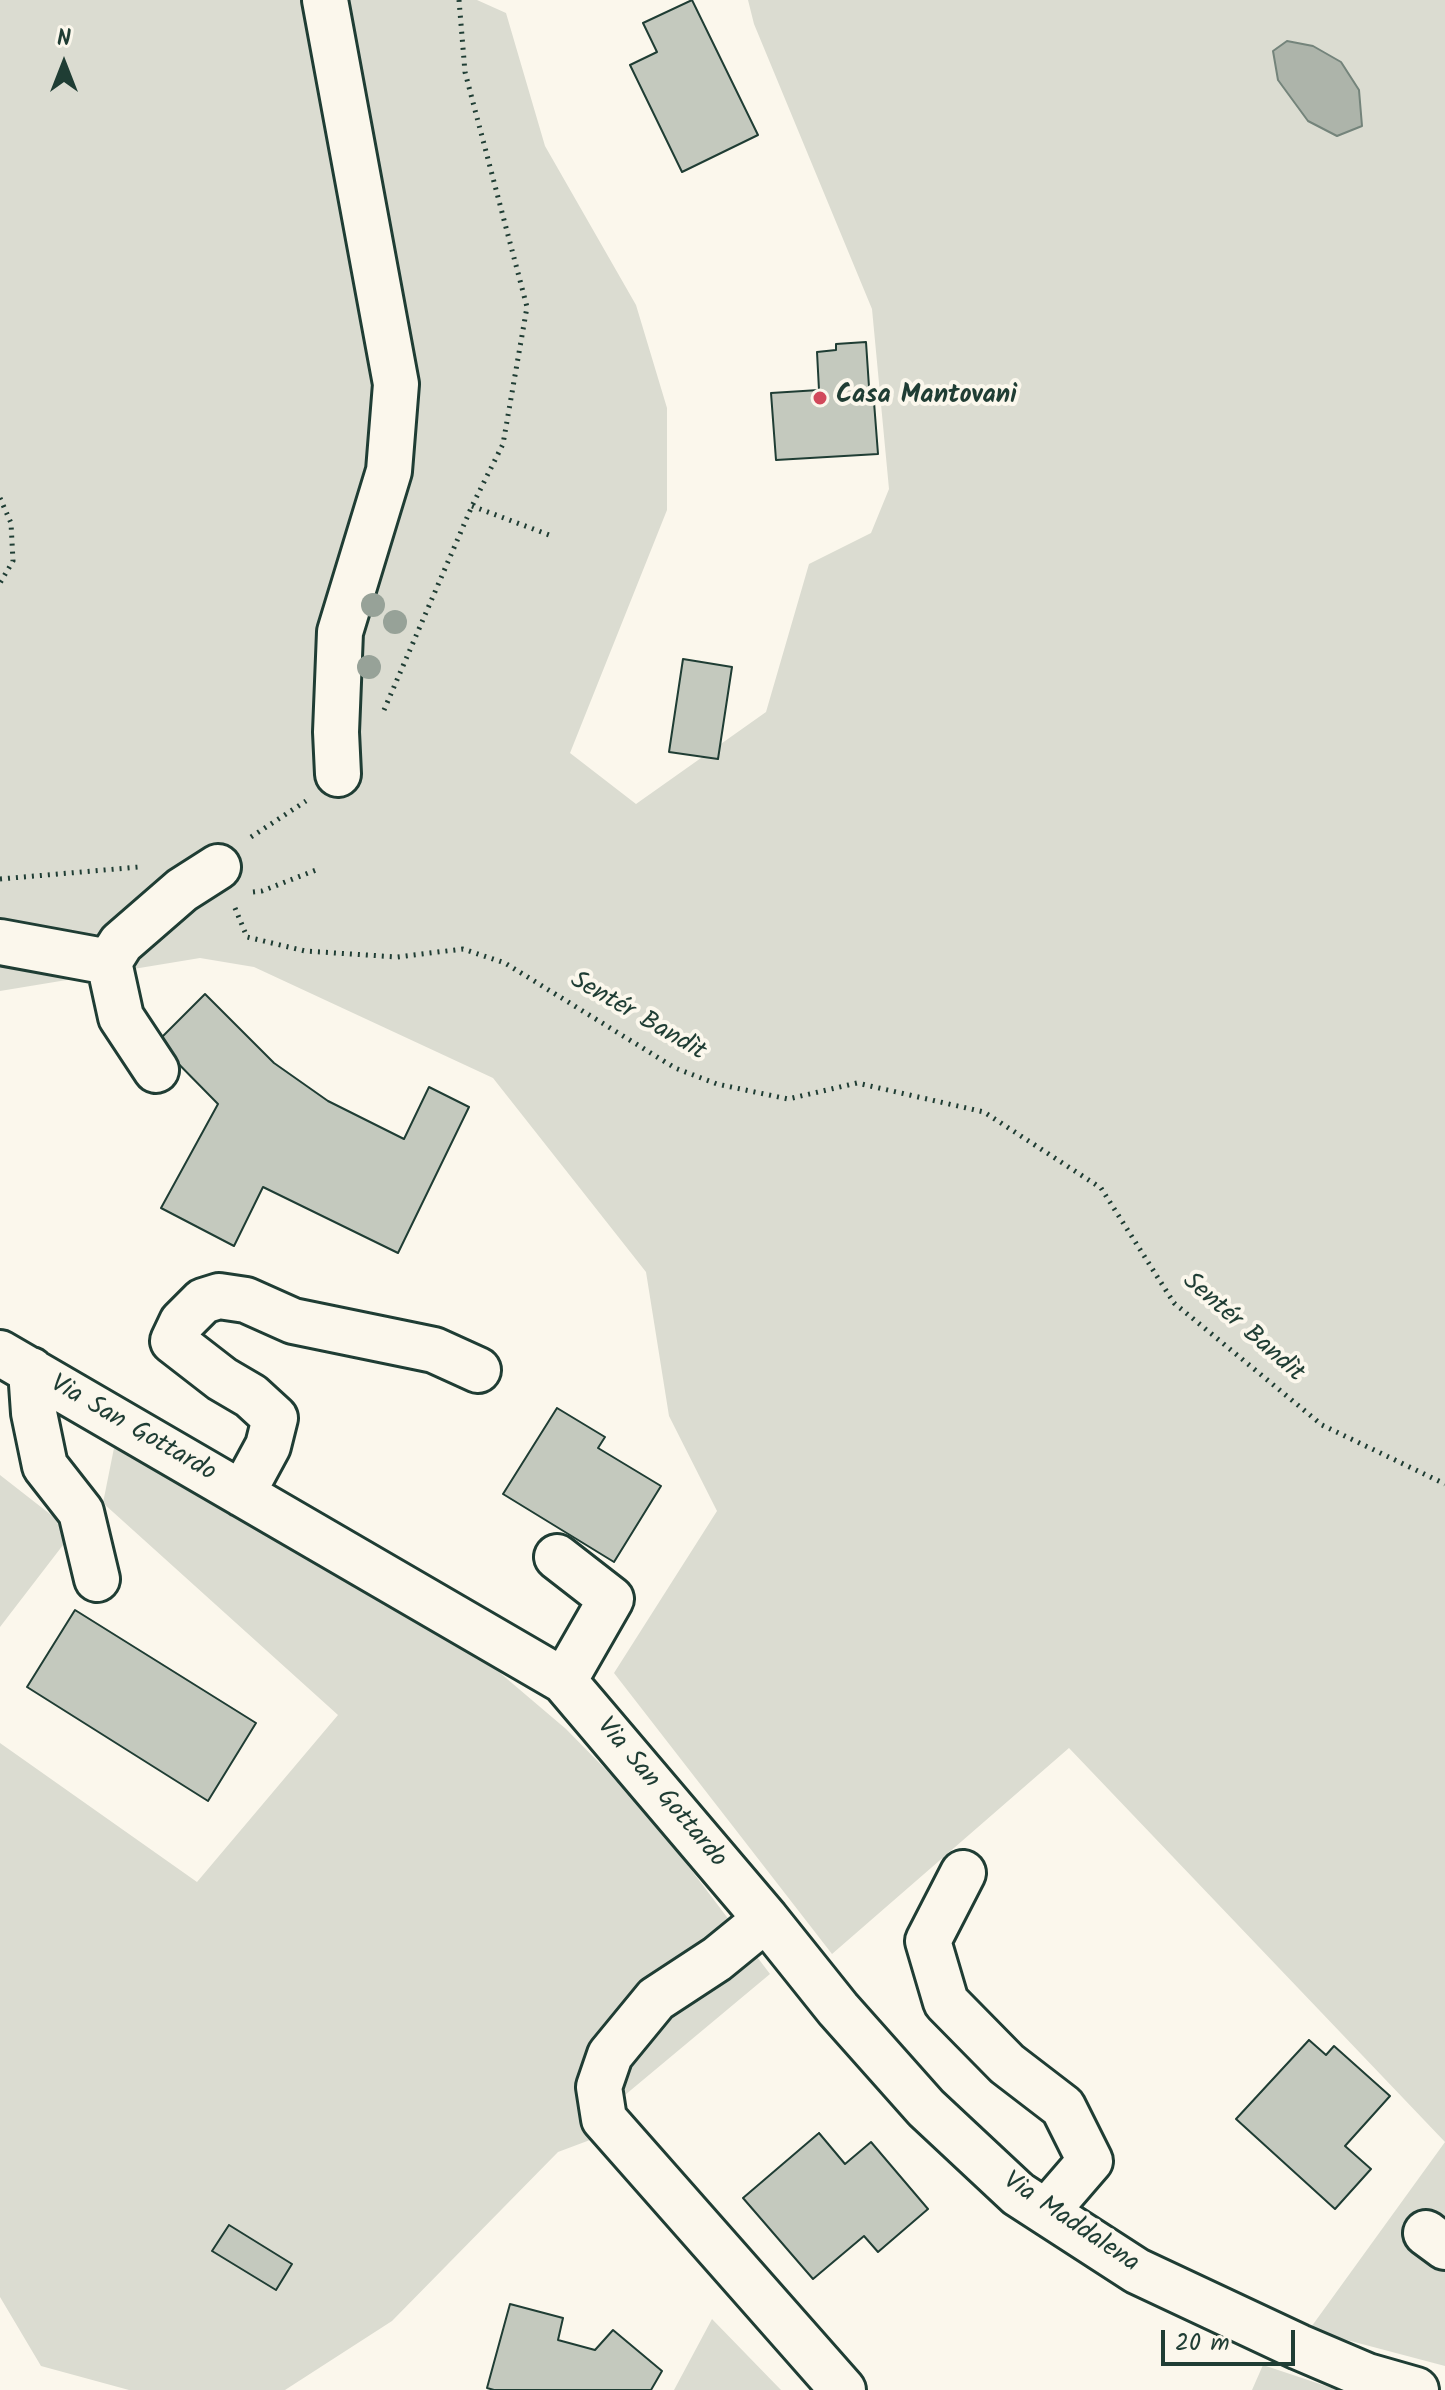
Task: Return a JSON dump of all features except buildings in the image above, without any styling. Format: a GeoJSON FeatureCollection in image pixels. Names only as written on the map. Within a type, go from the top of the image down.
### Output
{"type":"FeatureCollection","features":[{"type":"Feature","properties":{"kind":"street"},"geometry":{"type":"LineString","coordinates":[[325,0],[396,384],[389,471],[340,632],[336,717],[338,774]]}},
{"type":"Feature","properties":{"kind":"street"},"geometry":{"type":"LineString","coordinates":[[156,1070],[121,1017],[109,962],[121,943],[182,890],[231,854]]}},
{"type":"Feature","properties":{"kind":"street"},"geometry":{"type":"LineString","coordinates":[[0,942],[109,962]]}},
{"type":"Feature","properties":{"kind":"street"},"geometry":{"type":"LineString","coordinates":[[242,1494],[268,1446],[275,1418],[251,1396],[222,1379],[173,1341],[182,1322],[203,1301],[219,1296],[246,1300],[293,1321],[434,1350],[478,1370]]}},
{"type":"Feature","properties":{"kind":"street"},"geometry":{"type":"LineString","coordinates":[[15,1362],[34,1413],[45,1466],[81,1512],[97,1579]]}},
{"type":"Feature","properties":{"kind":"street","name":"Via San Gottardo"},"geometry":{"type":"LineString","coordinates":[[15,1362],[564,1681],[766,1919]]}},
{"type":"Feature","properties":{"kind":"street"},"geometry":{"type":"LineString","coordinates":[[557,1557],[611,1599],[564,1681]]}},
{"type":"Feature","properties":{"kind":"street"},"geometry":{"type":"LineString","coordinates":[[963,1873],[928,1941],[946,2002],[1007,2064],[1063,2107],[1090,2161],[1046,2212]]}},
{"type":"Feature","properties":{"kind":"street"},"geometry":{"type":"LineString","coordinates":[[766,1919],[717,1959],[656,1999],[628,2032],[610,2055],[599,2087],[604,2119],[843,2390]]}},
{"type":"Feature","properties":{"kind":"street","name":"Via Maddalena"},"geometry":{"type":"LineString","coordinates":[[766,1919],[838,2009],[926,2108],[1018,2194],[1137,2271],[1367,2376],[1416,2390]]}},
{"type":"Feature","properties":{"kind":"path"},"geometry":{"type":"LineString","coordinates":[[380,719],[472,506],[503,444],[527,307],[465,72],[459,0]]}},
{"type":"Feature","properties":{"kind":"path"},"geometry":{"type":"LineString","coordinates":[[0,498],[11,523],[13,561],[0,583]]}},
{"type":"Feature","properties":{"kind":"path"},"geometry":{"type":"LineString","coordinates":[[472,506],[552,536]]}},
{"type":"Feature","properties":{"kind":"path"},"geometry":{"type":"LineString","coordinates":[[231,854],[299,807],[338,774]]}},
{"type":"Feature","properties":{"kind":"path"},"geometry":{"type":"LineString","coordinates":[[0,879],[142,867]]}},
{"type":"Feature","properties":{"kind":"path"},"geometry":{"type":"LineString","coordinates":[[262,891],[316,870]]}},
{"type":"Feature","properties":{"kind":"path","name":"Sentér Bandìt"},"geometry":{"type":"LineString","coordinates":[[247,937],[305,951],[344,955],[397,957],[463,949],[505,963],[675,1068],[717,1084],[788,1099],[857,1083],[984,1112],[1101,1188],[1174,1303],[1322,1425],[1445,1484]]}},
{"type":"Feature","properties":{"kind":"shaded area"},"geometry":{"type":"Polygon","coordinates":[[[0,0],[477,0],[506,13],[545,146],[636,305],[667,408],[667,510],[570,753],[636,804],[766,712],[809,564],[871,533],[889,489],[872,309],[754,24],[748,0],[1445,0],[1445,2142],[1069,1748],[832,1954],[614,1673],[717,1511],[669,1416],[646,1272],[493,1078],[254,967],[200,958],[0,991],[0,0]]]}},
{"type":"Feature","properties":{"kind":"shaded area"},"geometry":{"type":"Polygon","coordinates":[[[1287,41],[1313,46],[1341,62],[1359,90],[1362,126],[1337,136],[1308,121],[1278,80],[1273,51],[1287,41]]]}},
{"type":"Feature","properties":{"kind":"shaded area"},"geometry":{"type":"Polygon","coordinates":[[[114,1448],[486,1661],[566,1729],[622,1786],[661,1830],[770,1974],[625,2095],[606,2134],[558,2152],[392,2321],[285,2390],[129,2390],[41,2366],[0,2297],[0,1743],[197,1882],[338,1715],[103,1503],[114,1448]]]}},
{"type":"Feature","properties":{"kind":"shaded area"},"geometry":{"type":"Polygon","coordinates":[[[0,1475],[73,1532],[0,1627],[0,1475]]]}},
{"type":"Feature","properties":{"kind":"shaded area"},"geometry":{"type":"Polygon","coordinates":[[[1445,2142],[1445,2366],[1309,2330],[1445,2142]]]}},
{"type":"Feature","properties":{"kind":"shaded area"},"geometry":{"type":"Polygon","coordinates":[[[712,2319],[781,2390],[674,2390],[712,2319]]]}},
{"type":"Feature","properties":{"kind":"shaded area"},"geometry":{"type":"Polygon","coordinates":[[[1263,2365],[1338,2390],[1252,2390],[1263,2365]]]}},
{"type":"Feature","properties":{"kind":"place","name":"Casa Mantovani"},"geometry":{"type":"Point","coordinates":[820,398]}}]}
